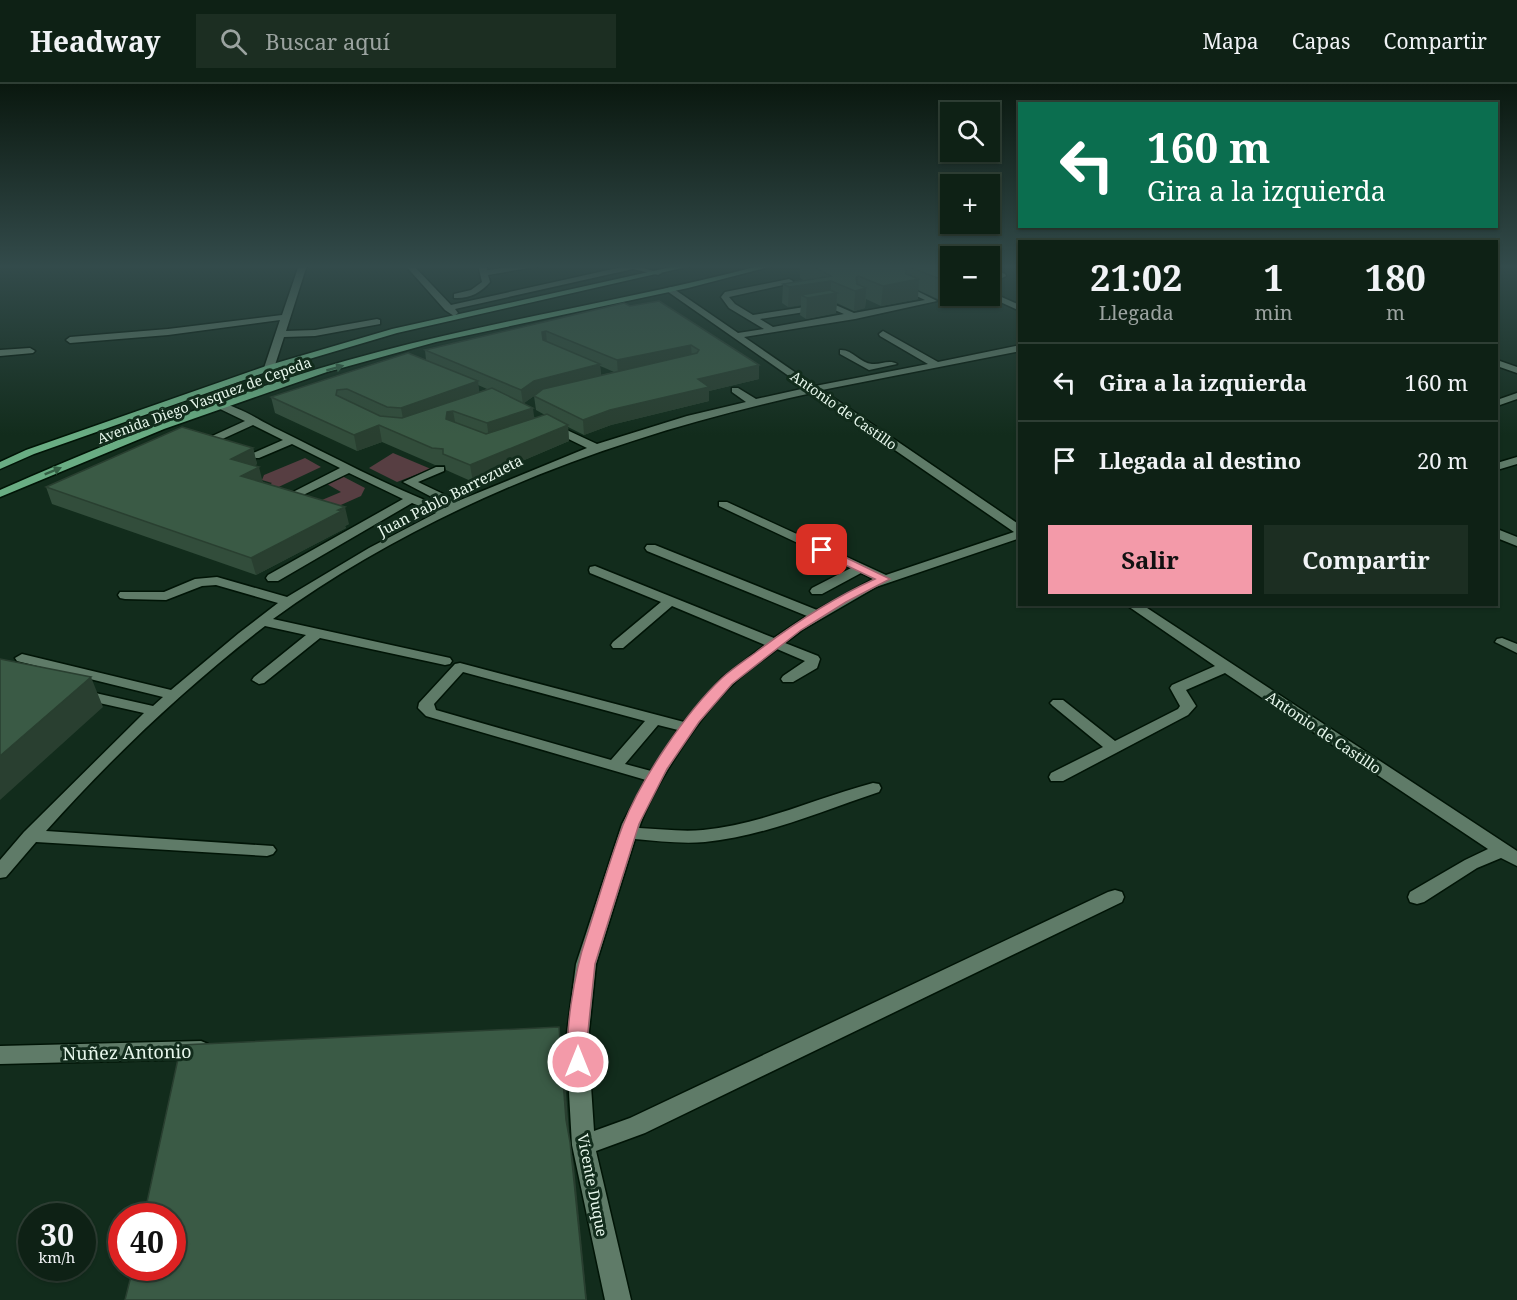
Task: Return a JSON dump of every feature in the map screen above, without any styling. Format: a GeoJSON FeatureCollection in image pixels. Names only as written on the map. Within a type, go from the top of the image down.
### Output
{"type":"FeatureCollection","features":[{"type":"Feature","properties":{"kind":"main road","name":"Avenida Diego Vasquez de Cepeda"},"geometry":{"type":"LineString","coordinates":[[0,466],[30,452],[269,368],[434,322]]}},
{"type":"Feature","properties":{"kind":"main road","name":"Avenida Diego Vasquez de Cepeda"},"geometry":{"type":"LineString","coordinates":[[0,495],[176,422],[298,378],[435,340],[518,322]]}},
{"type":"Feature","properties":{"kind":"street"},"geometry":{"type":"LineString","coordinates":[[70,340],[168,332],[249,322]]}},
{"type":"Feature","properties":{"kind":"street"},"geometry":{"type":"LineString","coordinates":[[269,368],[285,322]]}},
{"type":"Feature","properties":{"kind":"street"},"geometry":{"type":"LineString","coordinates":[[281,334],[315,333],[377,322]]}},
{"type":"Feature","properties":{"kind":"street","name":"Antonio de Castillo"},"geometry":{"type":"LineString","coordinates":[[716,322],[1018,532]]}},
{"type":"Feature","properties":{"kind":"street"},"geometry":{"type":"LineString","coordinates":[[758,322],[772,330]]}},
{"type":"Feature","properties":{"kind":"street"},"geometry":{"type":"LineString","coordinates":[[737,336],[821,322]]}},
{"type":"Feature","properties":{"kind":"street"},"geometry":{"type":"LineString","coordinates":[[883,333],[937,365]]}},
{"type":"Feature","properties":{"kind":"street","name":"Juan Pablo Barrezueta"},"geometry":{"type":"LineString","coordinates":[[0,872],[30,836],[96,766],[173,695],[263,621],[289,602],[445,512],[511,481],[647,431],[816,390],[1018,348]]}},
{"type":"Feature","properties":{"kind":"street"},"geometry":{"type":"LineString","coordinates":[[0,353],[30,351]]}},
{"type":"Feature","properties":{"kind":"street"},"geometry":{"type":"LineString","coordinates":[[843,352],[869,367],[924,358]]}},
{"type":"Feature","properties":{"kind":"street"},"geometry":{"type":"LineString","coordinates":[[1498,363],[1517,370]]}},
{"type":"Feature","properties":{"kind":"street"},"geometry":{"type":"LineString","coordinates":[[735,390],[755,404]]}},
{"type":"Feature","properties":{"kind":"street"},"geometry":{"type":"LineString","coordinates":[[1498,403],[1517,396]]}},
{"type":"Feature","properties":{"kind":"street"},"geometry":{"type":"LineString","coordinates":[[222,406],[411,499],[445,512]]}},
{"type":"Feature","properties":{"kind":"street"},"geometry":{"type":"LineString","coordinates":[[214,439],[255,422]]}},
{"type":"Feature","properties":{"kind":"street"},"geometry":{"type":"LineString","coordinates":[[541,424],[596,448]]}},
{"type":"Feature","properties":{"kind":"street"},"geometry":{"type":"LineString","coordinates":[[255,456],[293,440]]}},
{"type":"Feature","properties":{"kind":"street"},"geometry":{"type":"LineString","coordinates":[[1498,466],[1517,460]]}},
{"type":"Feature","properties":{"kind":"street"},"geometry":{"type":"LineString","coordinates":[[297,494],[350,468]]}},
{"type":"Feature","properties":{"kind":"street"},"geometry":{"type":"LineString","coordinates":[[440,469],[409,482],[459,506]]}},
{"type":"Feature","properties":{"kind":"street"},"geometry":{"type":"LineString","coordinates":[[273,578],[387,515],[411,499]]}},
{"type":"Feature","properties":{"kind":"street"},"geometry":{"type":"LineString","coordinates":[[723,504],[884,579]]}},
{"type":"Feature","properties":{"kind":"street","name":"Vicente Duque"},"geometry":{"type":"LineString","coordinates":[[618,1300],[583,1145],[569,1041],[586,964],[628,833],[656,778],[688,728],[727,681],[775,643],[842,599],[884,579],[1018,534]]}},
{"type":"Feature","properties":{"kind":"street"},"geometry":{"type":"LineString","coordinates":[[1498,538],[1516,537]]}},
{"type":"Feature","properties":{"kind":"street"},"geometry":{"type":"LineString","coordinates":[[651,548],[817,615]]}},
{"type":"Feature","properties":{"kind":"street"},"geometry":{"type":"LineString","coordinates":[[817,591],[861,568]]}},
{"type":"Feature","properties":{"kind":"street"},"geometry":{"type":"LineString","coordinates":[[595,570],[813,659],[812,665],[788,679]]}},
{"type":"Feature","properties":{"kind":"street"},"geometry":{"type":"LineString","coordinates":[[125,595],[166,597],[200,582],[217,581],[289,602]]}},
{"type":"Feature","properties":{"kind":"street"},"geometry":{"type":"LineString","coordinates":[[618,645],[671,600]]}},
{"type":"Feature","properties":{"kind":"street","name":"Antonio de Castillo"},"geometry":{"type":"LineString","coordinates":[[1134,606],[1509,855]]}},
{"type":"Feature","properties":{"kind":"street"},"geometry":{"type":"LineString","coordinates":[[263,621],[445,661]]}},
{"type":"Feature","properties":{"kind":"street"},"geometry":{"type":"LineString","coordinates":[[259,680],[317,633]]}},
{"type":"Feature","properties":{"kind":"street"},"geometry":{"type":"LineString","coordinates":[[1502,642],[1517,649]]}},
{"type":"Feature","properties":{"kind":"street"},"geometry":{"type":"LineString","coordinates":[[22,658],[173,695]]}},
{"type":"Feature","properties":{"kind":"street"},"geometry":{"type":"LineString","coordinates":[[656,778],[431,713],[426,708],[427,703],[460,667],[688,728]]}},
{"type":"Feature","properties":{"kind":"street"},"geometry":{"type":"LineString","coordinates":[[1057,777],[1187,710],[1188,706],[1177,688],[1226,667]]}},
{"type":"Feature","properties":{"kind":"street"},"geometry":{"type":"LineString","coordinates":[[70,693],[155,711]]}},
{"type":"Feature","properties":{"kind":"street"},"geometry":{"type":"LineString","coordinates":[[1058,703],[1113,747]]}},
{"type":"Feature","properties":{"kind":"street"},"geometry":{"type":"LineString","coordinates":[[614,766],[655,719]]}},
{"type":"Feature","properties":{"kind":"street"},"geometry":{"type":"LineString","coordinates":[[628,833],[702,836],[737,831],[873,788]]}},
{"type":"Feature","properties":{"kind":"street"},"geometry":{"type":"LineString","coordinates":[[30,836],[267,850]]}},
{"type":"Feature","properties":{"kind":"street"},"geometry":{"type":"LineString","coordinates":[[1417,897],[1471,864],[1509,855]]}},
{"type":"Feature","properties":{"kind":"street"},"geometry":{"type":"LineString","coordinates":[[583,1145],[637,1126],[1115,897]]}},
{"type":"Feature","properties":{"kind":"street","name":"Nuñez Antonio"},"geometry":{"type":"LineString","coordinates":[[0,1055],[226,1049]]}},
{"type":"Feature","properties":{"kind":"shaded area"},"geometry":{"type":"Polygon","coordinates":[[[393,453],[431,469],[397,482],[369,468],[393,453]]]}},
{"type":"Feature","properties":{"kind":"shaded area"},"geometry":{"type":"Polygon","coordinates":[[[305,458],[321,467],[270,491],[264,489],[272,483],[262,480],[264,475],[305,458]]]}},
{"type":"Feature","properties":{"kind":"shaded area"},"geometry":{"type":"Polygon","coordinates":[[[342,476],[365,488],[361,496],[325,512],[310,505],[341,492],[327,484],[342,476]]]}},
{"type":"Feature","properties":{"kind":"building"},"geometry":{"type":"Polygon","coordinates":[[[545,322],[691,322],[759,365],[698,379],[709,387],[610,410],[583,420],[534,396],[543,389],[697,353],[699,350],[691,345],[617,360],[546,331],[542,332],[543,340],[600,364],[534,381],[521,390],[425,350],[545,322]]]}},
{"type":"Feature","properties":{"kind":"building"},"geometry":{"type":"Polygon","coordinates":[[[408,353],[478,381],[401,408],[387,407],[347,389],[337,390],[336,395],[380,416],[402,418],[492,388],[533,408],[487,423],[453,411],[447,412],[446,419],[486,434],[547,414],[568,425],[470,465],[443,454],[443,449],[432,448],[379,425],[354,435],[271,397],[408,353]]]}},
{"type":"Feature","properties":{"kind":"building"},"geometry":{"type":"Polygon","coordinates":[[[182,427],[253,448],[231,459],[259,467],[241,476],[345,507],[338,510],[342,511],[251,558],[46,487],[182,427]]]}},
{"type":"Feature","properties":{"kind":"building"},"geometry":{"type":"Polygon","coordinates":[[[0,659],[91,677],[0,756],[0,659]]]}},
{"type":"Feature","properties":{"kind":"building"},"geometry":{"type":"Polygon","coordinates":[[[559,1027],[566,1120],[586,1300],[125,1300],[130,1281],[186,1281],[186,1203],[147,1203],[181,1045],[559,1027]]]}},
{"type":"Feature","properties":{"kind":"route"},"geometry":{"type":"LineString","coordinates":[[578,1062],[577,1041],[586,964],[631,824],[660,769],[694,719],[727,681],[796,627],[842,599],[884,579],[822,550]]}}]}
